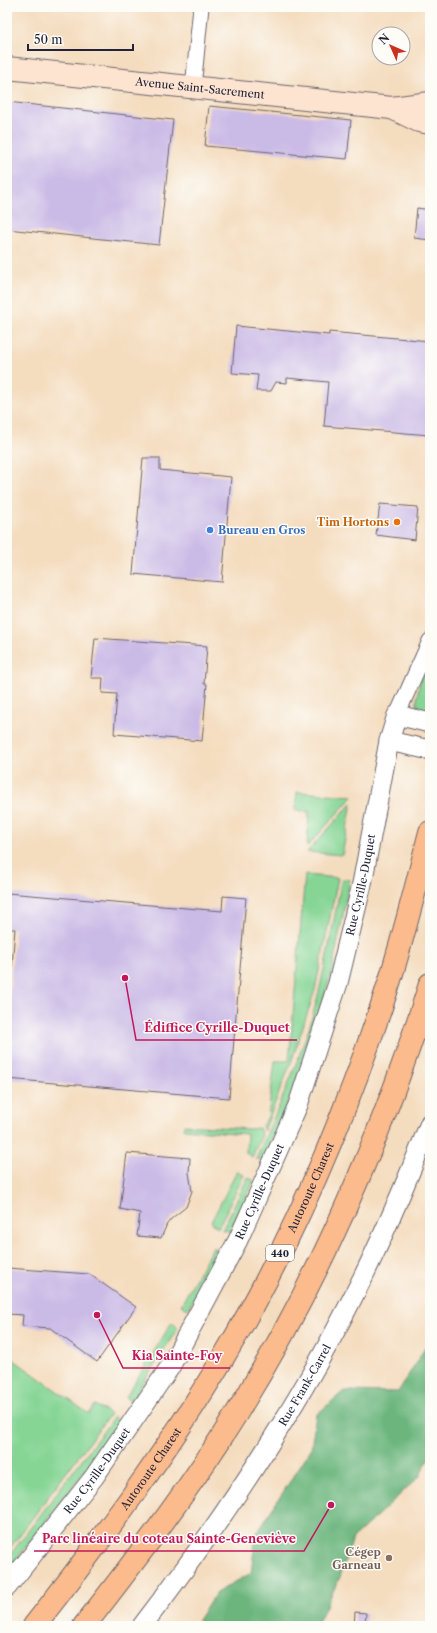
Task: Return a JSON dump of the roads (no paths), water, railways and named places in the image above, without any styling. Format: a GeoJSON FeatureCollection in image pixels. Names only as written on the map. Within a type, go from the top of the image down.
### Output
{"type":"FeatureCollection","features":[{"type":"Feature","properties":{"kind":"highway","name":"Autoroute Charest"},"geometry":{"type":"LineString","coordinates":[[34,1626],[121,1513],[164,1452],[224,1356],[278,1257],[325,1155],[366,1049],[399,950],[430,832]]}},
{"type":"Feature","properties":{"kind":"highway"},"geometry":{"type":"LineString","coordinates":[[84,1626],[158,1530],[196,1475],[242,1404],[295,1311],[336,1230],[381,1125],[430,984]]}},
{"type":"Feature","properties":{"kind":"main road","name":"Avenue Saint-Sacrement"},"geometry":{"type":"LineString","coordinates":[[7,68],[392,108],[430,103]]}},
{"type":"Feature","properties":{"kind":"main road","name":"Avenue Saint-Sacrement"},"geometry":{"type":"LineString","coordinates":[[392,108],[420,121],[430,123]]}},
{"type":"Feature","properties":{"kind":"street"},"geometry":{"type":"LineString","coordinates":[[193,88],[201,7]]}},
{"type":"Feature","properties":{"kind":"street","name":"Rue Cyrille-Duquet"},"geometry":{"type":"LineString","coordinates":[[7,1587],[94,1477],[170,1367],[238,1240],[298,1105],[338,983],[362,884],[389,740],[397,715],[430,641]]}},
{"type":"Feature","properties":{"kind":"street"},"geometry":{"type":"LineString","coordinates":[[397,715],[430,723]]}},
{"type":"Feature","properties":{"kind":"street"},"geometry":{"type":"LineString","coordinates":[[389,740],[430,750]]}},
{"type":"Feature","properties":{"kind":"street","name":"Rue Frank-Carrel"},"geometry":{"type":"LineString","coordinates":[[142,1626],[242,1489],[287,1418],[359,1287],[410,1173],[430,1123]]}},
{"type":"Feature","properties":{"kind":"place","name":"Tim Hortons"},"geometry":{"type":"Point","coordinates":[397,522]}},
{"type":"Feature","properties":{"kind":"place","name":"Bureau en Gros"},"geometry":{"type":"Point","coordinates":[210,530]}},
{"type":"Feature","properties":{"kind":"place","name":"Édiffice Cyrille-Duquet"},"geometry":{"type":"Point","coordinates":[125,978]}},
{"type":"Feature","properties":{"kind":"place","name":"Kia Sainte-Foy"},"geometry":{"type":"Point","coordinates":[97,1315]}},
{"type":"Feature","properties":{"kind":"place","name":"Parc linéaire du coteau Sainte-Geneviève"},"geometry":{"type":"Point","coordinates":[331,1505]}},
{"type":"Feature","properties":{"kind":"place","name":"Cégep Garneau"},"geometry":{"type":"Point","coordinates":[389,1558]}}]}
